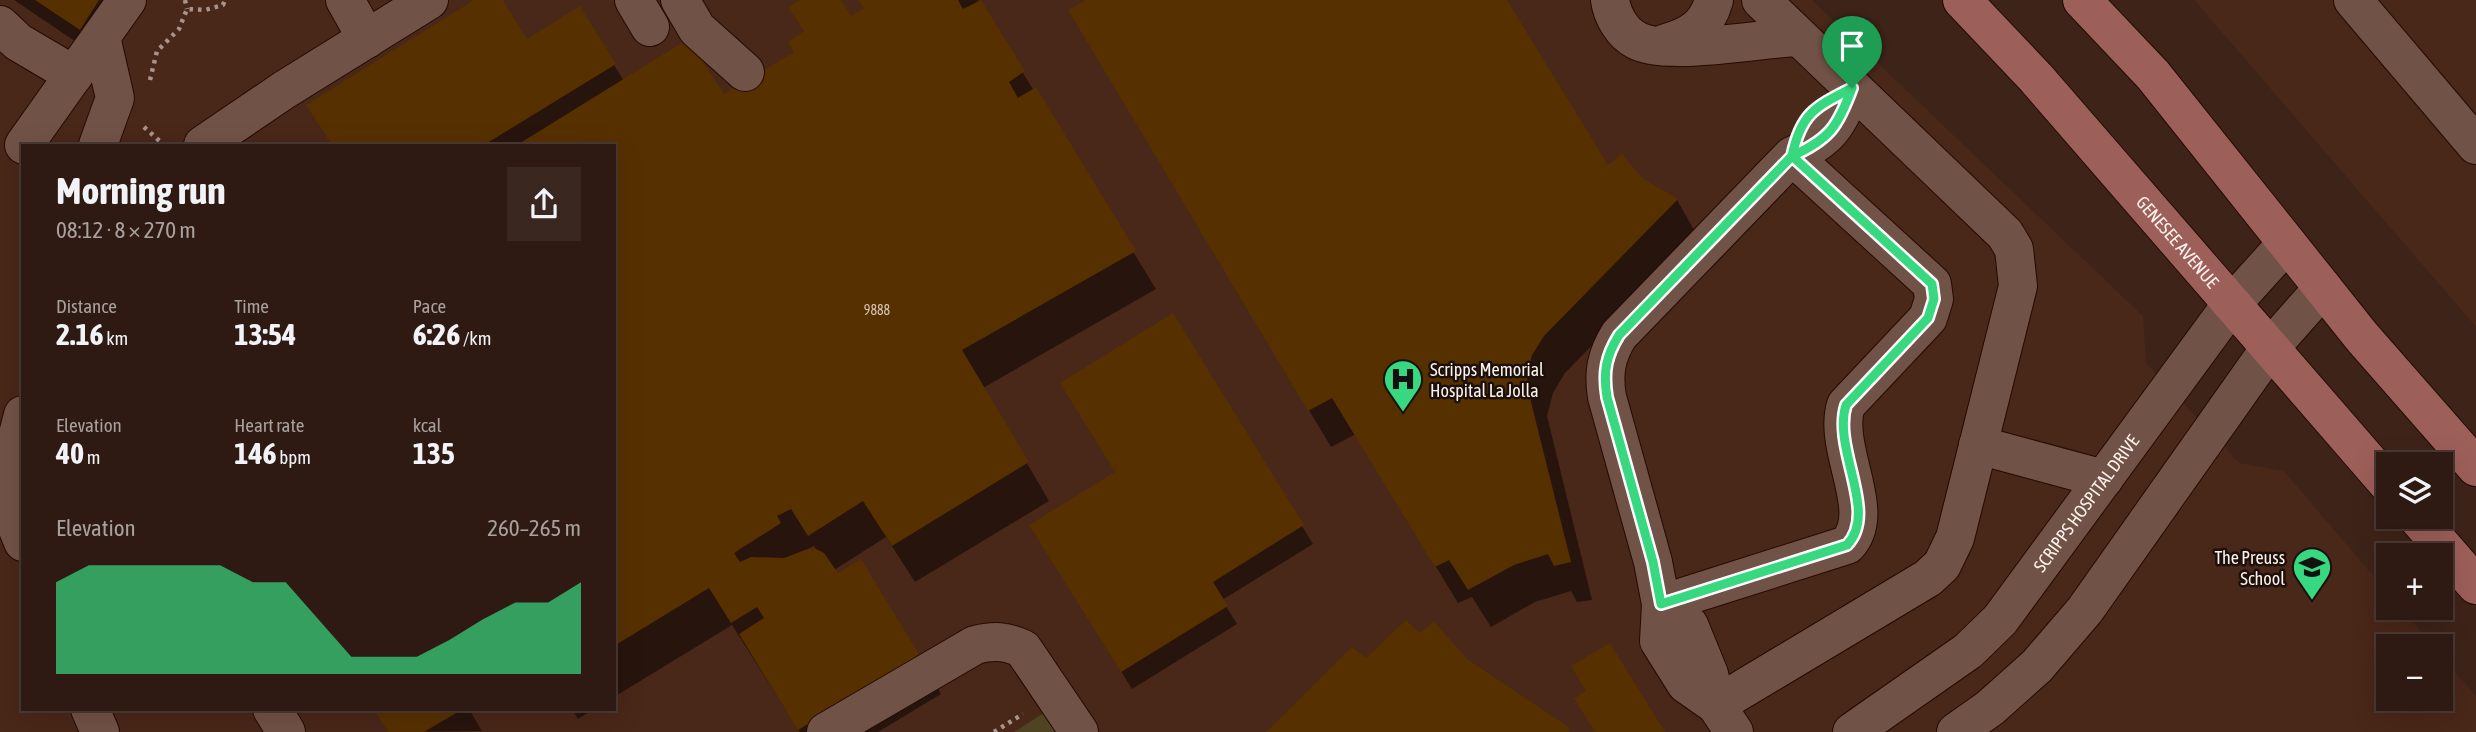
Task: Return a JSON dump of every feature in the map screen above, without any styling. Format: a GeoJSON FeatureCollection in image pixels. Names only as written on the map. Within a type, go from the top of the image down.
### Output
{"type":"FeatureCollection","features":[{"type":"Feature","properties":{"kind":"main road","name":"GENESEE AVENUE"},"geometry":{"type":"LineString","coordinates":[[1962,0],[2036,78],[2376,470]]}},
{"type":"Feature","properties":{"kind":"main road"},"geometry":{"type":"LineString","coordinates":[[2082,0],[2152,75],[2323,288],[2476,467]]}},
{"type":"Feature","properties":{"kind":"main road"},"geometry":{"type":"LineString","coordinates":[[2427,529],[2476,585]]}},
{"type":"Feature","properties":{"kind":"street"},"geometry":{"type":"LineString","coordinates":[[25,144],[127,0]]}},
{"type":"Feature","properties":{"kind":"street"},"geometry":{"type":"LineString","coordinates":[[345,0],[367,39]]}},
{"type":"Feature","properties":{"kind":"street"},"geometry":{"type":"LineString","coordinates":[[204,144],[284,90],[429,0]]}},
{"type":"Feature","properties":{"kind":"street"},"geometry":{"type":"LineString","coordinates":[[680,0],[697,29],[745,72]]}},
{"type":"Feature","properties":{"kind":"street"},"geometry":{"type":"LineString","coordinates":[[1610,0],[1622,28],[1636,41],[1654,46],[1678,48],[1799,37]]}},
{"type":"Feature","properties":{"kind":"street"},"geometry":{"type":"LineString","coordinates":[[1654,46],[1678,40],[1700,29],[1710,14],[1714,0]]}},
{"type":"Feature","properties":{"kind":"street"},"geometry":{"type":"LineString","coordinates":[[1761,0],[2004,234],[2014,249],[2018,286],[1955,538],[1942,565],[1928,578],[1725,719],[1689,625],[1661,604],[1653,562],[1607,397],[1604,378],[1608,354],[1619,335],[1792,156],[1816,145],[1839,123],[1852,88]]}},
{"type":"Feature","properties":{"kind":"street"},"geometry":{"type":"LineString","coordinates":[[2353,0],[2476,145]]}},
{"type":"Feature","properties":{"kind":"street"},"geometry":{"type":"LineString","coordinates":[[0,24],[18,41],[74,75]]}},
{"type":"Feature","properties":{"kind":"street"},"geometry":{"type":"LineString","coordinates":[[97,144],[116,98],[101,37]]}},
{"type":"Feature","properties":{"kind":"street"},"geometry":{"type":"LineString","coordinates":[[1661,604],[1847,545],[1857,535],[1860,519],[1842,435],[1846,405],[1928,318],[1934,299],[1932,284],[1792,156]]}},
{"type":"Feature","properties":{"kind":"street","name":"SCRIPPS HOSPITAL DRIVE"},"geometry":{"type":"LineString","coordinates":[[1852,732],[1968,651],[2000,620],[2231,305],[2287,243]]}},
{"type":"Feature","properties":{"kind":"street"},"geometry":{"type":"LineString","coordinates":[[1956,732],[1990,708],[2037,666],[2085,610],[2270,348],[2323,288]]}},
{"type":"Feature","properties":{"kind":"street"},"geometry":{"type":"LineString","coordinates":[[21,423],[3,492],[21,537]]}},
{"type":"Feature","properties":{"kind":"street"},"geometry":{"type":"LineString","coordinates":[[1978,445],[2104,479]]}},
{"type":"Feature","properties":{"kind":"street"},"geometry":{"type":"LineString","coordinates":[[826,732],[975,645],[991,640],[1008,642],[1023,649],[1079,732]]}},
{"type":"Feature","properties":{"kind":"street"},"geometry":{"type":"LineString","coordinates":[[91,711],[100,732]]}},
{"type":"Feature","properties":{"kind":"street"},"geometry":{"type":"LineString","coordinates":[[273,711],[286,732]]}},
{"type":"Feature","properties":{"kind":"path"},"geometry":{"type":"LineString","coordinates":[[148,87],[157,51],[178,29],[187,9],[185,0]]}},
{"type":"Feature","properties":{"kind":"path"},"geometry":{"type":"LineString","coordinates":[[187,9],[205,10],[223,5],[225,0]]}},
{"type":"Feature","properties":{"kind":"path"},"geometry":{"type":"LineString","coordinates":[[139,122],[163,144]]}},
{"type":"Feature","properties":{"kind":"shaded area","name":"Scripps Memorial Hospital La Jolla"},"geometry":{"type":"Polygon","coordinates":[[[0,0],[1812,0],[2143,316],[2146,363],[2239,463],[2284,471],[2376,579],[2376,620],[2411,620],[2423,634],[2376,634],[2376,711],[2453,711],[2453,670],[2476,696],[2476,732],[0,732],[0,0]]]}},
{"type":"Feature","properties":{"kind":"shaded area"},"geometry":{"type":"Polygon","coordinates":[[[2194,0],[2476,0],[2476,327],[2194,0]]]}},
{"type":"Feature","properties":{"kind":"shaded area"},"geometry":{"type":"Polygon","coordinates":[[[1047,711],[1060,732],[1014,732],[1047,711]]]}},
{"type":"Feature","properties":{"kind":"building"},"geometry":{"type":"Polygon","coordinates":[[[35,0],[99,0],[80,30],[35,0]]]}},
{"type":"Feature","properties":{"kind":"building"},"geometry":{"type":"Polygon","coordinates":[[[474,0],[503,0],[527,39],[580,6],[616,64],[486,144],[331,144],[306,105],[474,0]]]}},
{"type":"Feature","properties":{"kind":"building"},"geometry":{"type":"Polygon","coordinates":[[[800,0],[841,0],[851,16],[864,9],[858,0],[958,0],[963,9],[981,0],[1025,71],[1009,82],[1018,98],[1036,87],[1136,251],[962,350],[1029,462],[892,546],[863,501],[808,536],[791,509],[777,516],[781,523],[734,553],[740,562],[751,557],[784,558],[816,549],[824,553],[838,573],[861,559],[920,656],[798,730],[739,634],[764,618],[757,607],[731,623],[709,588],[616,645],[616,144],[519,144],[688,39],[724,94],[794,52],[788,42],[804,31],[788,7],[800,0]]]}},
{"type":"Feature","properties":{"kind":"building"},"geometry":{"type":"Polygon","coordinates":[[[1086,0],[1507,0],[1608,165],[1622,154],[1642,178],[1678,199],[1544,336],[1532,355],[1527,378],[1531,402],[1571,562],[1554,566],[1548,554],[1514,565],[1468,590],[1449,560],[1435,567],[1332,398],[1308,411],[1068,10],[1086,0]]]}},
{"type":"Feature","properties":{"kind":"building"},"geometry":{"type":"Polygon","coordinates":[[[1173,313],[1304,525],[1213,582],[1228,606],[1121,672],[1029,525],[1115,472],[1060,383],[1173,313]]]}},
{"type":"Feature","properties":{"kind":"building"},"geometry":{"type":"Polygon","coordinates":[[[1406,620],[1420,633],[1434,621],[1467,659],[1570,728],[1568,732],[1266,732],[1352,647],[1366,658],[1406,620]]]}},
{"type":"Feature","properties":{"kind":"building"},"geometry":{"type":"Polygon","coordinates":[[[1610,643],[1665,732],[1595,732],[1574,698],[1586,691],[1571,666],[1610,643]]]}},
{"type":"Feature","properties":{"kind":"building"},"geometry":{"type":"Polygon","coordinates":[[[375,711],[460,711],[424,732],[388,732],[375,711]]]}},
{"type":"Feature","properties":{"kind":"place","name":"Scripps Memorial Hospital La Jolla"},"geometry":{"type":"Point","coordinates":[1403,413]}},
{"type":"Feature","properties":{"kind":"place","name":"The Preuss School"},"geometry":{"type":"Point","coordinates":[2312,601]}},
{"type":"Feature","properties":{"kind":"route"},"geometry":{"type":"LineString","coordinates":[[1852,88],[1819,106],[1798,128],[1792,156],[1932,284],[1934,299],[1928,318],[1846,405],[1842,419],[1842,435],[1860,519],[1857,535],[1847,545],[1661,604],[1653,562],[1607,397],[1604,378],[1608,354],[1619,335],[1792,156],[1816,145],[1839,123],[1852,88]]}}]}
